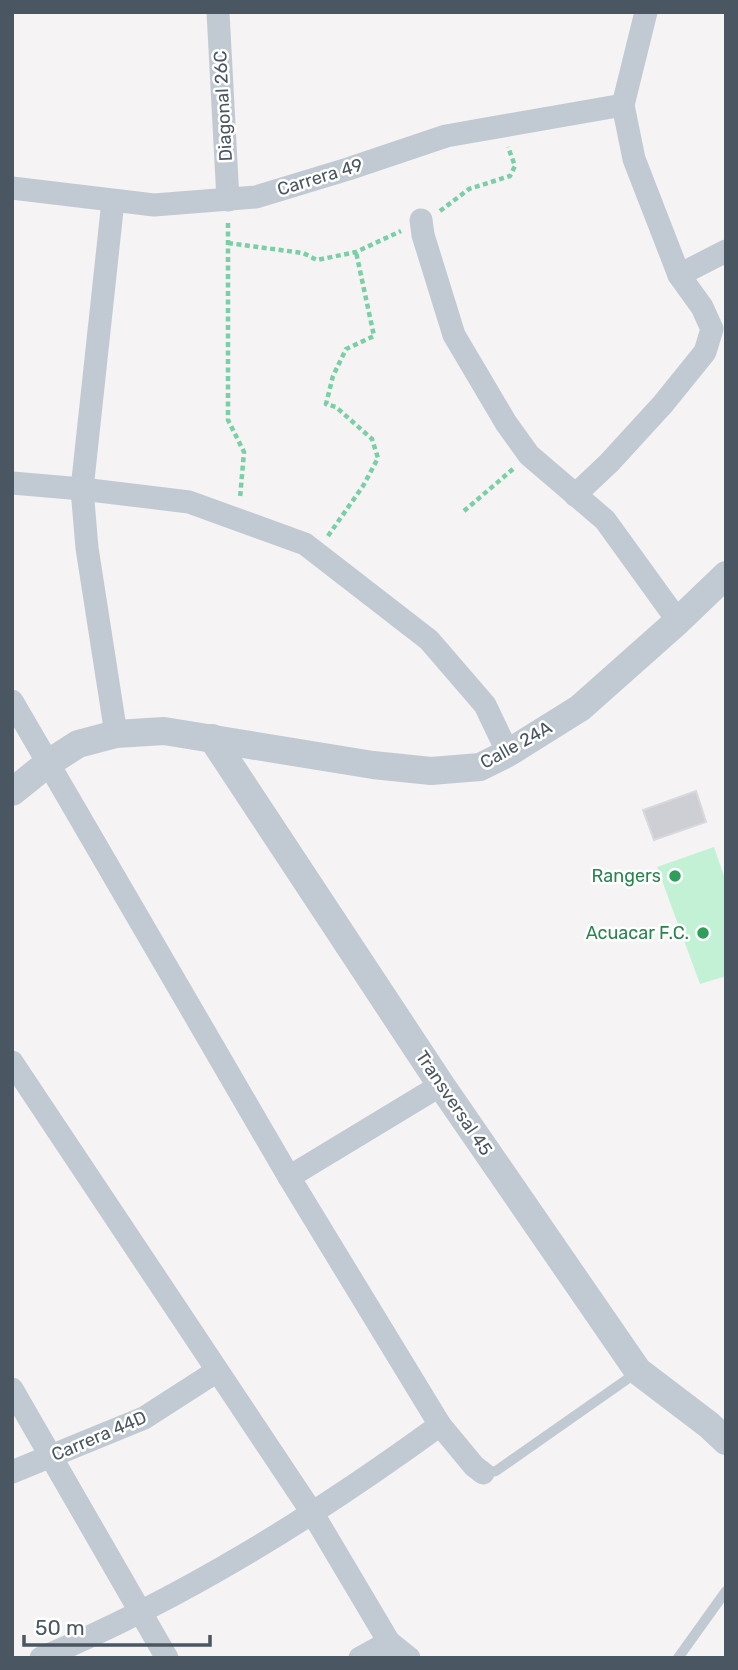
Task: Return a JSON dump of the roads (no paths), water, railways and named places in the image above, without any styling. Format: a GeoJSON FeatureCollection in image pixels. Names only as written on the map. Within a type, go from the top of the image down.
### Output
{"type":"FeatureCollection","features":[{"type":"Feature","properties":{"kind":"street","name":"Diagonal 26C"},"geometry":{"type":"LineString","coordinates":[[218,12],[228,200]]}},
{"type":"Feature","properties":{"kind":"street"},"geometry":{"type":"LineString","coordinates":[[575,495],[609,463],[705,352],[712,329],[702,307],[679,275],[634,159],[623,105],[646,12]]}},
{"type":"Feature","properties":{"kind":"street","name":"Carrera 49"},"geometry":{"type":"LineString","coordinates":[[12,187],[155,205],[228,200],[269,193],[446,136],[623,105]]}},
{"type":"Feature","properties":{"kind":"street"},"geometry":{"type":"LineString","coordinates":[[113,201],[82,489],[87,548],[116,734]]}},
{"type":"Feature","properties":{"kind":"street"},"geometry":{"type":"LineString","coordinates":[[421,220],[423,235],[454,335],[506,423],[529,455],[605,520],[678,621]]}},
{"type":"Feature","properties":{"kind":"street"},"geometry":{"type":"LineString","coordinates":[[679,275],[726,251]]}},
{"type":"Feature","properties":{"kind":"street"},"geometry":{"type":"LineString","coordinates":[[12,483],[189,502],[305,544],[429,640],[485,705],[508,753]]}},
{"type":"Feature","properties":{"kind":"street","name":"Calle 24A"},"geometry":{"type":"LineString","coordinates":[[12,792],[78,744],[116,734],[164,731],[373,765],[431,771],[480,767],[508,753],[580,708],[726,575]]}},
{"type":"Feature","properties":{"kind":"street"},"geometry":{"type":"LineString","coordinates":[[12,701],[289,1177],[440,1425],[483,1473]]}},
{"type":"Feature","properties":{"kind":"street","name":"Transversal 45"},"geometry":{"type":"LineString","coordinates":[[212,738],[441,1086],[638,1371],[726,1441]]}},
{"type":"Feature","properties":{"kind":"street"},"geometry":{"type":"LineString","coordinates":[[12,1062],[313,1514],[389,1642],[409,1658]]}},
{"type":"Feature","properties":{"kind":"street"},"geometry":{"type":"LineString","coordinates":[[289,1177],[441,1086]]}},
{"type":"Feature","properties":{"kind":"street","name":"Carrera 44D"},"geometry":{"type":"LineString","coordinates":[[12,1472],[144,1418],[217,1371]]}},
{"type":"Feature","properties":{"kind":"street"},"geometry":{"type":"LineString","coordinates":[[12,1389],[167,1658]]}},
{"type":"Feature","properties":{"kind":"street"},"geometry":{"type":"LineString","coordinates":[[41,1658],[141,1612],[229,1564],[313,1514],[440,1425]]}},
{"type":"Feature","properties":{"kind":"street"},"geometry":{"type":"LineString","coordinates":[[360,1658],[389,1642]]}},
{"type":"Feature","properties":{"kind":"lane"},"geometry":{"type":"LineString","coordinates":[[483,1473],[496,1471],[638,1371]]}},
{"type":"Feature","properties":{"kind":"lane"},"geometry":{"type":"LineString","coordinates":[[678,1658],[726,1591]]}},
{"type":"Feature","properties":{"kind":"place","name":"Rangers"},"geometry":{"type":"Point","coordinates":[675,876]}},
{"type":"Feature","properties":{"kind":"place","name":"Acuacar F.C."},"geometry":{"type":"Point","coordinates":[703,933]}}]}
